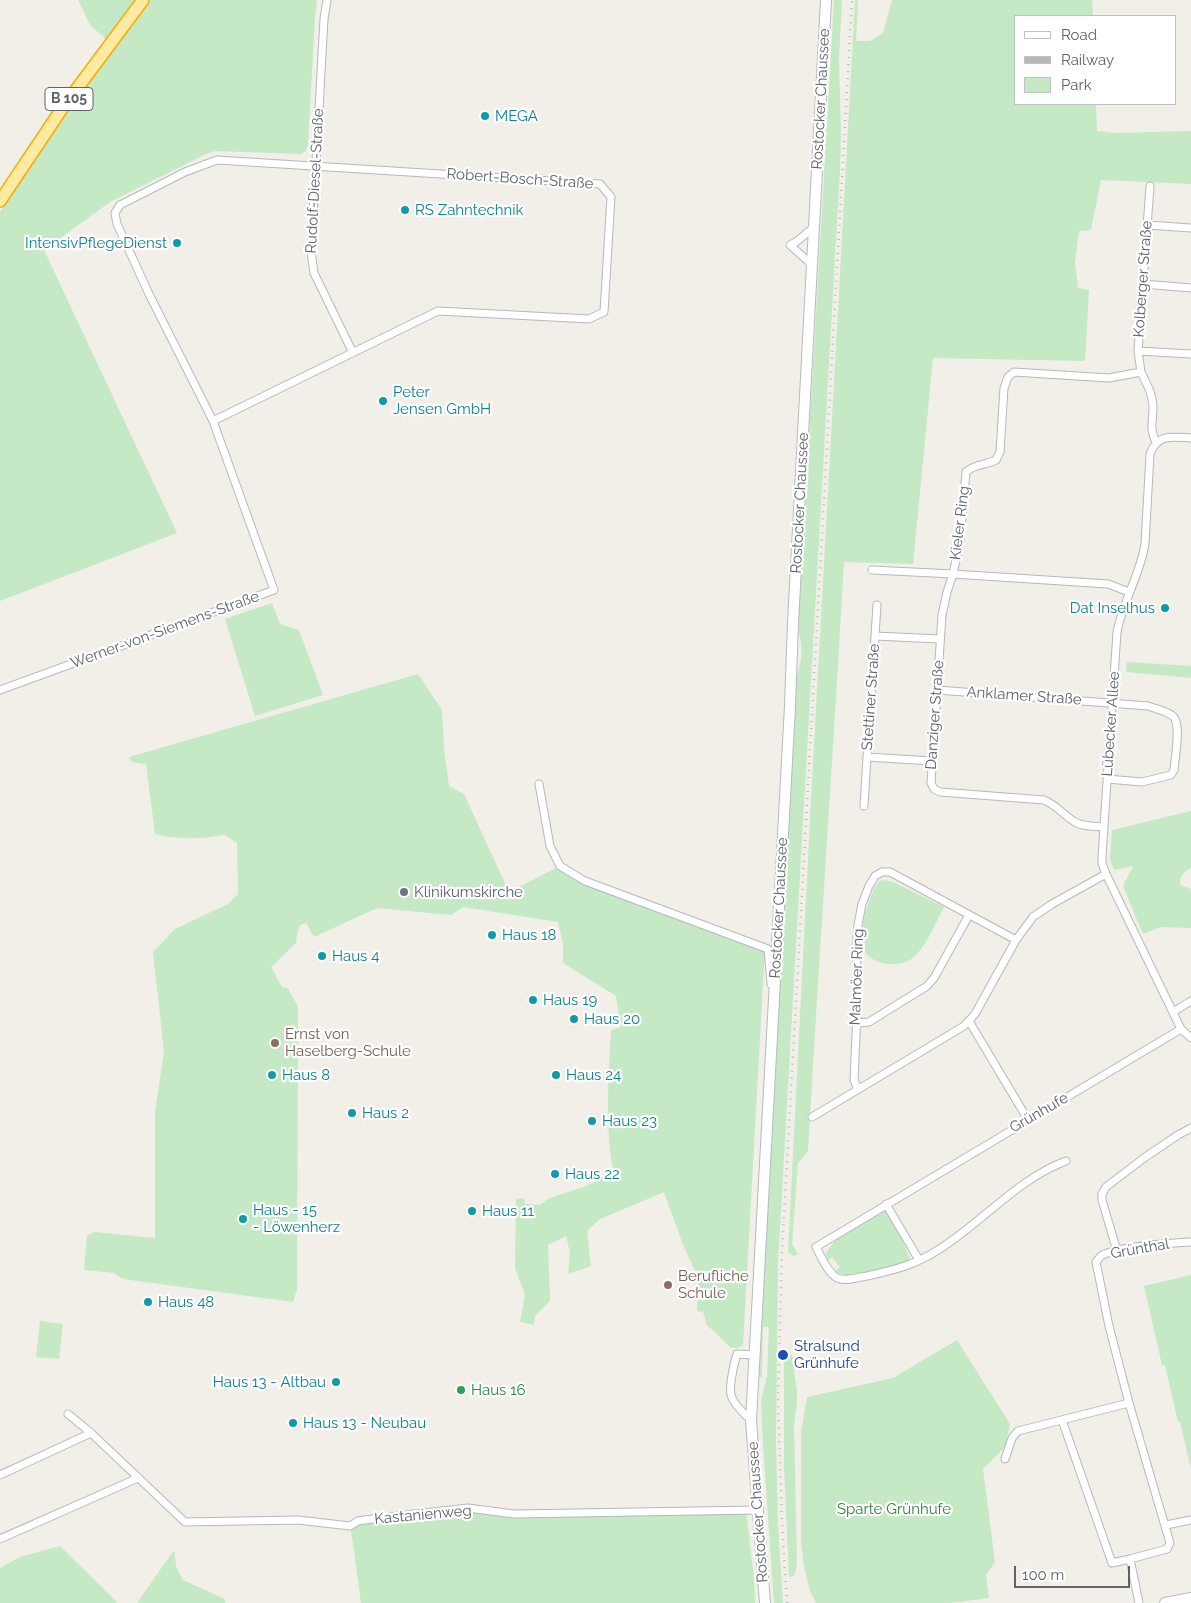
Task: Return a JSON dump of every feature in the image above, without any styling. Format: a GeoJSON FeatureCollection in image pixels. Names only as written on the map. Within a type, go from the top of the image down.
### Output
{"type":"FeatureCollection","features":[{"type":"Feature","properties":{"kind":"highway","name":"B 105"},"geometry":{"type":"LineString","coordinates":[[0,201],[61,110],[143,0]]}},
{"type":"Feature","properties":{"kind":"main road","name":"Rostocker Chaussee"},"geometry":{"type":"LineString","coordinates":[[765,1603],[751,1420],[826,0]]}},
{"type":"Feature","properties":{"kind":"main road"},"geometry":{"type":"LineString","coordinates":[[1166,1603],[1191,1598]]}},
{"type":"Feature","properties":{"kind":"street","name":"Rudolf-Diesel-Straße"},"geometry":{"type":"LineString","coordinates":[[326,0],[311,251],[314,273],[353,353]]}},
{"type":"Feature","properties":{"kind":"street","name":"Werner-von-Siemens-Straße"},"geometry":{"type":"LineString","coordinates":[[0,690],[274,590],[213,421],[149,294],[117,224],[115,213],[120,205],[168,180],[217,160],[315,167]]}},
{"type":"Feature","properties":{"kind":"street","name":"Robert-Bosch-Straße"},"geometry":{"type":"LineString","coordinates":[[315,167],[600,184],[611,197],[604,312],[589,319],[438,311],[353,353]]}},
{"type":"Feature","properties":{"kind":"street","name":"Kolberger Straße"},"geometry":{"type":"LineString","coordinates":[[1141,372],[1138,351],[1150,186]]}},
{"type":"Feature","properties":{"kind":"street"},"geometry":{"type":"LineString","coordinates":[[1147,225],[1191,228]]}},
{"type":"Feature","properties":{"kind":"street"},"geometry":{"type":"LineString","coordinates":[[811,264],[790,245],[814,228]]}},
{"type":"Feature","properties":{"kind":"street"},"geometry":{"type":"LineString","coordinates":[[1143,284],[1191,288]]}},
{"type":"Feature","properties":{"kind":"street"},"geometry":{"type":"LineString","coordinates":[[1138,351],[1191,354]]}},
{"type":"Feature","properties":{"kind":"street"},"geometry":{"type":"LineString","coordinates":[[213,421],[353,353]]}},
{"type":"Feature","properties":{"kind":"street","name":"Kieler Ring"},"geometry":{"type":"LineString","coordinates":[[1129,592],[1108,584],[953,574],[960,541],[966,472],[974,466],[996,460],[1000,452],[1004,388],[1008,378],[1014,372],[1109,378],[1141,372]]}},
{"type":"Feature","properties":{"kind":"street"},"geometry":{"type":"LineString","coordinates":[[1141,372],[1152,398],[1151,433],[1156,442],[1169,438],[1191,438]]}},
{"type":"Feature","properties":{"kind":"street","name":"Lübecker Allee"},"geometry":{"type":"LineString","coordinates":[[1156,442],[1150,454],[1143,557],[1138,574],[1120,616],[1117,632],[1102,864],[1181,1029]]}},
{"type":"Feature","properties":{"kind":"street"},"geometry":{"type":"LineString","coordinates":[[872,570],[953,574]]}},
{"type":"Feature","properties":{"kind":"street","name":"Danziger Straße"},"geometry":{"type":"LineString","coordinates":[[953,574],[944,603],[940,639],[931,782],[934,789],[940,792],[1036,798],[1051,802],[1075,822],[1083,825],[1104,827]]}},
{"type":"Feature","properties":{"kind":"street"},"geometry":{"type":"LineString","coordinates":[[875,636],[877,605]]}},
{"type":"Feature","properties":{"kind":"street","name":"Stettiner Straße"},"geometry":{"type":"LineString","coordinates":[[932,761],[867,757],[875,636],[940,639]]}},
{"type":"Feature","properties":{"kind":"street","name":"Anklamer Straße"},"geometry":{"type":"LineString","coordinates":[[937,690],[1148,706],[1173,716],[1178,725],[1174,770],[1171,775],[1165,778],[1142,782],[1107,779]]}},
{"type":"Feature","properties":{"kind":"street"},"geometry":{"type":"LineString","coordinates":[[864,806],[867,757]]}},
{"type":"Feature","properties":{"kind":"street","name":"Rostocker Chaussee"},"geometry":{"type":"LineString","coordinates":[[539,784],[550,846],[560,866],[585,881],[768,949],[773,1007]]}},
{"type":"Feature","properties":{"kind":"street","name":"Malmöer Ring"},"geometry":{"type":"LineString","coordinates":[[858,1089],[854,1080],[858,990],[856,948],[862,904],[875,876],[882,872],[890,872],[1016,940]]}},
{"type":"Feature","properties":{"kind":"street"},"geometry":{"type":"LineString","coordinates":[[812,1117],[964,1026],[975,1014],[1025,926],[1039,911],[1106,874]]}},
{"type":"Feature","properties":{"kind":"street"},"geometry":{"type":"LineString","coordinates":[[856,1023],[869,1022],[927,986],[934,978],[970,915]]}},
{"type":"Feature","properties":{"kind":"street"},"geometry":{"type":"LineString","coordinates":[[1173,1012],[1191,1001]]}},
{"type":"Feature","properties":{"kind":"street"},"geometry":{"type":"LineString","coordinates":[[969,1021],[1028,1120]]}},
{"type":"Feature","properties":{"kind":"street"},"geometry":{"type":"LineString","coordinates":[[1181,1029],[1191,1038]]}},
{"type":"Feature","properties":{"kind":"street","name":"Grünhufe"},"geometry":{"type":"LineString","coordinates":[[1066,1160],[1055,1165],[1000,1202],[939,1250],[898,1270],[848,1280],[839,1279],[832,1274],[816,1247],[1181,1029]]}},
{"type":"Feature","properties":{"kind":"street"},"geometry":{"type":"LineString","coordinates":[[1117,1251],[1102,1200],[1102,1194],[1106,1187],[1144,1158],[1191,1128]]}},
{"type":"Feature","properties":{"kind":"street"},"geometry":{"type":"LineString","coordinates":[[886,1204],[919,1260]]}},
{"type":"Feature","properties":{"kind":"street","name":"Grünthal"},"geometry":{"type":"LineString","coordinates":[[1129,1403],[1109,1326],[1096,1262],[1100,1256],[1117,1251],[1162,1244],[1191,1242]]}},
{"type":"Feature","properties":{"kind":"street","name":"Rostocker Chaussee"},"geometry":{"type":"LineString","coordinates":[[751,1420],[743,1414],[731,1395],[733,1366],[737,1354],[754,1355]]}},
{"type":"Feature","properties":{"kind":"street"},"geometry":{"type":"LineString","coordinates":[[1005,1459],[1012,1438],[1018,1431],[1129,1403],[1166,1525],[1170,1543],[1167,1549],[1112,1563],[1062,1420]]}},
{"type":"Feature","properties":{"kind":"street","name":"Kastanienweg"},"geometry":{"type":"LineString","coordinates":[[68,1414],[91,1433],[185,1522],[298,1520],[350,1526],[358,1521],[372,1518],[468,1508],[514,1514],[757,1510]]}},
{"type":"Feature","properties":{"kind":"street"},"geometry":{"type":"LineString","coordinates":[[0,1475],[91,1433]]}},
{"type":"Feature","properties":{"kind":"street"},"geometry":{"type":"LineString","coordinates":[[0,1538],[138,1478]]}},
{"type":"Feature","properties":{"kind":"street"},"geometry":{"type":"LineString","coordinates":[[1166,1525],[1191,1520]]}},
{"type":"Feature","properties":{"kind":"street"},"geometry":{"type":"LineString","coordinates":[[1130,1559],[1139,1603]]}},
{"type":"Feature","properties":{"kind":"green space"},"geometry":{"type":"Polygon","coordinates":[[[78,0],[138,0],[108,41],[90,25],[78,0]]]}},
{"type":"Feature","properties":{"kind":"green space"},"geometry":{"type":"Polygon","coordinates":[[[149,0],[317,0],[308,145],[306,151],[301,154],[215,151],[204,155],[110,202],[44,250],[177,533],[0,601],[0,212],[53,131],[149,0]]]}},
{"type":"Feature","properties":{"kind":"green space"},"geometry":{"type":"Polygon","coordinates":[[[834,0],[842,0],[839,58],[840,170],[778,1263],[776,1442],[778,1525],[783,1603],[774,1603],[761,1401],[767,1376],[769,1327],[763,1327],[762,1377],[759,1377],[795,682],[801,656],[798,629],[834,0]]]}},
{"type":"Feature","properties":{"kind":"green space"},"geometry":{"type":"Polygon","coordinates":[[[855,0],[858,0],[856,41],[870,41],[883,33],[892,0],[1092,0],[1093,15],[1014,15],[1014,105],[1096,105],[1097,131],[1114,133],[1191,131],[1191,184],[1101,180],[1091,230],[1079,231],[1075,263],[1078,288],[1089,290],[1085,361],[933,358],[913,564],[844,562],[808,1151],[798,1163],[792,1244],[798,1254],[794,1256],[788,1253],[855,0]]]}},
{"type":"Feature","properties":{"kind":"green space"},"geometry":{"type":"Polygon","coordinates":[[[272,603],[280,624],[299,630],[323,695],[255,716],[225,619],[272,603]]]}},
{"type":"Feature","properties":{"kind":"green space"},"geometry":{"type":"Polygon","coordinates":[[[1127,662],[1191,666],[1191,678],[1126,672],[1127,662]]]}},
{"type":"Feature","properties":{"kind":"green space"},"geometry":{"type":"Polygon","coordinates":[[[418,674],[442,710],[444,749],[449,786],[464,794],[509,892],[560,866],[585,881],[765,948],[743,1345],[737,1348],[730,1347],[707,1325],[703,1312],[697,1311],[699,1279],[683,1245],[664,1192],[600,1219],[587,1231],[591,1266],[568,1274],[570,1252],[566,1236],[548,1245],[550,1301],[535,1316],[534,1325],[520,1322],[525,1295],[515,1268],[516,1199],[524,1198],[525,1204],[540,1205],[551,1198],[582,1188],[614,1172],[608,1120],[609,1064],[611,1030],[621,1027],[616,996],[563,963],[563,944],[558,922],[463,907],[451,915],[377,908],[314,937],[306,923],[300,925],[296,943],[271,967],[282,987],[288,988],[298,1007],[297,1289],[293,1302],[123,1279],[114,1273],[84,1270],[87,1236],[94,1232],[155,1238],[155,1112],[164,1051],[153,952],[175,929],[228,904],[238,894],[237,843],[225,835],[190,838],[155,834],[146,764],[132,762],[129,757],[418,674]]]}},
{"type":"Feature","properties":{"kind":"green space"},"geometry":{"type":"Polygon","coordinates":[[[1191,811],[1191,868],[1182,875],[1180,885],[1191,889],[1191,928],[1161,927],[1143,934],[1123,886],[1133,866],[1114,870],[1110,860],[1112,830],[1191,811]]]}},
{"type":"Feature","properties":{"kind":"green space"},"geometry":{"type":"Polygon","coordinates":[[[881,880],[891,881],[944,907],[919,952],[908,961],[894,964],[879,962],[867,955],[863,949],[861,936],[866,910],[874,888],[881,880]]]}},
{"type":"Feature","properties":{"kind":"green space"},"geometry":{"type":"Polygon","coordinates":[[[885,1210],[895,1222],[910,1259],[900,1266],[849,1276],[835,1272],[840,1267],[832,1257],[827,1261],[826,1253],[837,1238],[885,1210]]]}},
{"type":"Feature","properties":{"kind":"green space"},"geometry":{"type":"Polygon","coordinates":[[[1191,1275],[1191,1469],[1165,1365],[1162,1365],[1144,1286],[1191,1275]]]}},
{"type":"Feature","properties":{"kind":"green space"},"geometry":{"type":"Polygon","coordinates":[[[40,1321],[63,1324],[59,1359],[36,1357],[40,1321]]]}},
{"type":"Feature","properties":{"kind":"green space","name":"Sparte Grünhufe"},"geometry":{"type":"Polygon","coordinates":[[[957,1340],[1010,1424],[1005,1447],[983,1469],[995,1562],[986,1575],[989,1598],[950,1603],[816,1603],[810,1591],[804,1567],[801,1542],[801,1432],[807,1397],[893,1378],[957,1340]]]}},
{"type":"Feature","properties":{"kind":"green space"},"geometry":{"type":"Polygon","coordinates":[[[792,1355],[797,1392],[794,1425],[797,1564],[794,1576],[789,1577],[784,1467],[784,1356],[792,1355]]]}},
{"type":"Feature","properties":{"kind":"green space"},"geometry":{"type":"Polygon","coordinates":[[[468,1508],[514,1514],[746,1510],[755,1603],[361,1603],[350,1526],[358,1521],[468,1508]]]}},
{"type":"Feature","properties":{"kind":"green space"},"geometry":{"type":"Polygon","coordinates":[[[60,1546],[118,1603],[0,1603],[0,1568],[20,1557],[60,1546]]]}},
{"type":"Feature","properties":{"kind":"green space"},"geometry":{"type":"Polygon","coordinates":[[[174,1550],[176,1566],[183,1580],[225,1599],[225,1603],[137,1603],[174,1550]]]}},
{"type":"Feature","properties":{"kind":"railway"},"geometry":{"type":"LineString","coordinates":[[787,1603],[778,1399],[782,1251],[852,0]]}},
{"type":"Feature","properties":{"kind":"place","name":"MEGA"},"geometry":{"type":"Point","coordinates":[485,116]}},
{"type":"Feature","properties":{"kind":"place","name":"RS Zahntechnik"},"geometry":{"type":"Point","coordinates":[405,210]}},
{"type":"Feature","properties":{"kind":"place","name":"IntensivPflegeDienst"},"geometry":{"type":"Point","coordinates":[177,243]}},
{"type":"Feature","properties":{"kind":"place","name":"Peter Jensen GmbH"},"geometry":{"type":"Point","coordinates":[383,401]}},
{"type":"Feature","properties":{"kind":"place","name":"Dat Inselhus"},"geometry":{"type":"Point","coordinates":[1165,608]}},
{"type":"Feature","properties":{"kind":"place","name":"Klinikumskirche"},"geometry":{"type":"Point","coordinates":[404,892]}},
{"type":"Feature","properties":{"kind":"place","name":"Haus 18"},"geometry":{"type":"Point","coordinates":[492,935]}},
{"type":"Feature","properties":{"kind":"place","name":"Haus 4"},"geometry":{"type":"Point","coordinates":[322,956]}},
{"type":"Feature","properties":{"kind":"place","name":"Haus 19"},"geometry":{"type":"Point","coordinates":[533,1000]}},
{"type":"Feature","properties":{"kind":"place","name":"Haus 20"},"geometry":{"type":"Point","coordinates":[574,1019]}},
{"type":"Feature","properties":{"kind":"place","name":"Ernst von Haselberg-Schule"},"geometry":{"type":"Point","coordinates":[275,1043]}},
{"type":"Feature","properties":{"kind":"place","name":"Haus 8"},"geometry":{"type":"Point","coordinates":[272,1075]}},
{"type":"Feature","properties":{"kind":"place","name":"Haus 24"},"geometry":{"type":"Point","coordinates":[556,1075]}},
{"type":"Feature","properties":{"kind":"place","name":"Haus 2"},"geometry":{"type":"Point","coordinates":[352,1113]}},
{"type":"Feature","properties":{"kind":"place","name":"Haus 23"},"geometry":{"type":"Point","coordinates":[592,1121]}},
{"type":"Feature","properties":{"kind":"place","name":"Haus 22"},"geometry":{"type":"Point","coordinates":[555,1174]}},
{"type":"Feature","properties":{"kind":"place","name":"Haus 11"},"geometry":{"type":"Point","coordinates":[472,1211]}},
{"type":"Feature","properties":{"kind":"place","name":"Haus - 15 - Löwenherz"},"geometry":{"type":"Point","coordinates":[243,1219]}},
{"type":"Feature","properties":{"kind":"place","name":"Berufliche Schule"},"geometry":{"type":"Point","coordinates":[668,1285]}},
{"type":"Feature","properties":{"kind":"place","name":"Haus 48"},"geometry":{"type":"Point","coordinates":[148,1302]}},
{"type":"Feature","properties":{"kind":"place","name":"Stralsund Grünhufe"},"geometry":{"type":"Point","coordinates":[783,1355]}},
{"type":"Feature","properties":{"kind":"place","name":"Haus 13 - Altbau"},"geometry":{"type":"Point","coordinates":[336,1382]}},
{"type":"Feature","properties":{"kind":"place","name":"Haus 16"},"geometry":{"type":"Point","coordinates":[461,1390]}},
{"type":"Feature","properties":{"kind":"place","name":"Haus 13 - Neubau"},"geometry":{"type":"Point","coordinates":[293,1423]}}]}
